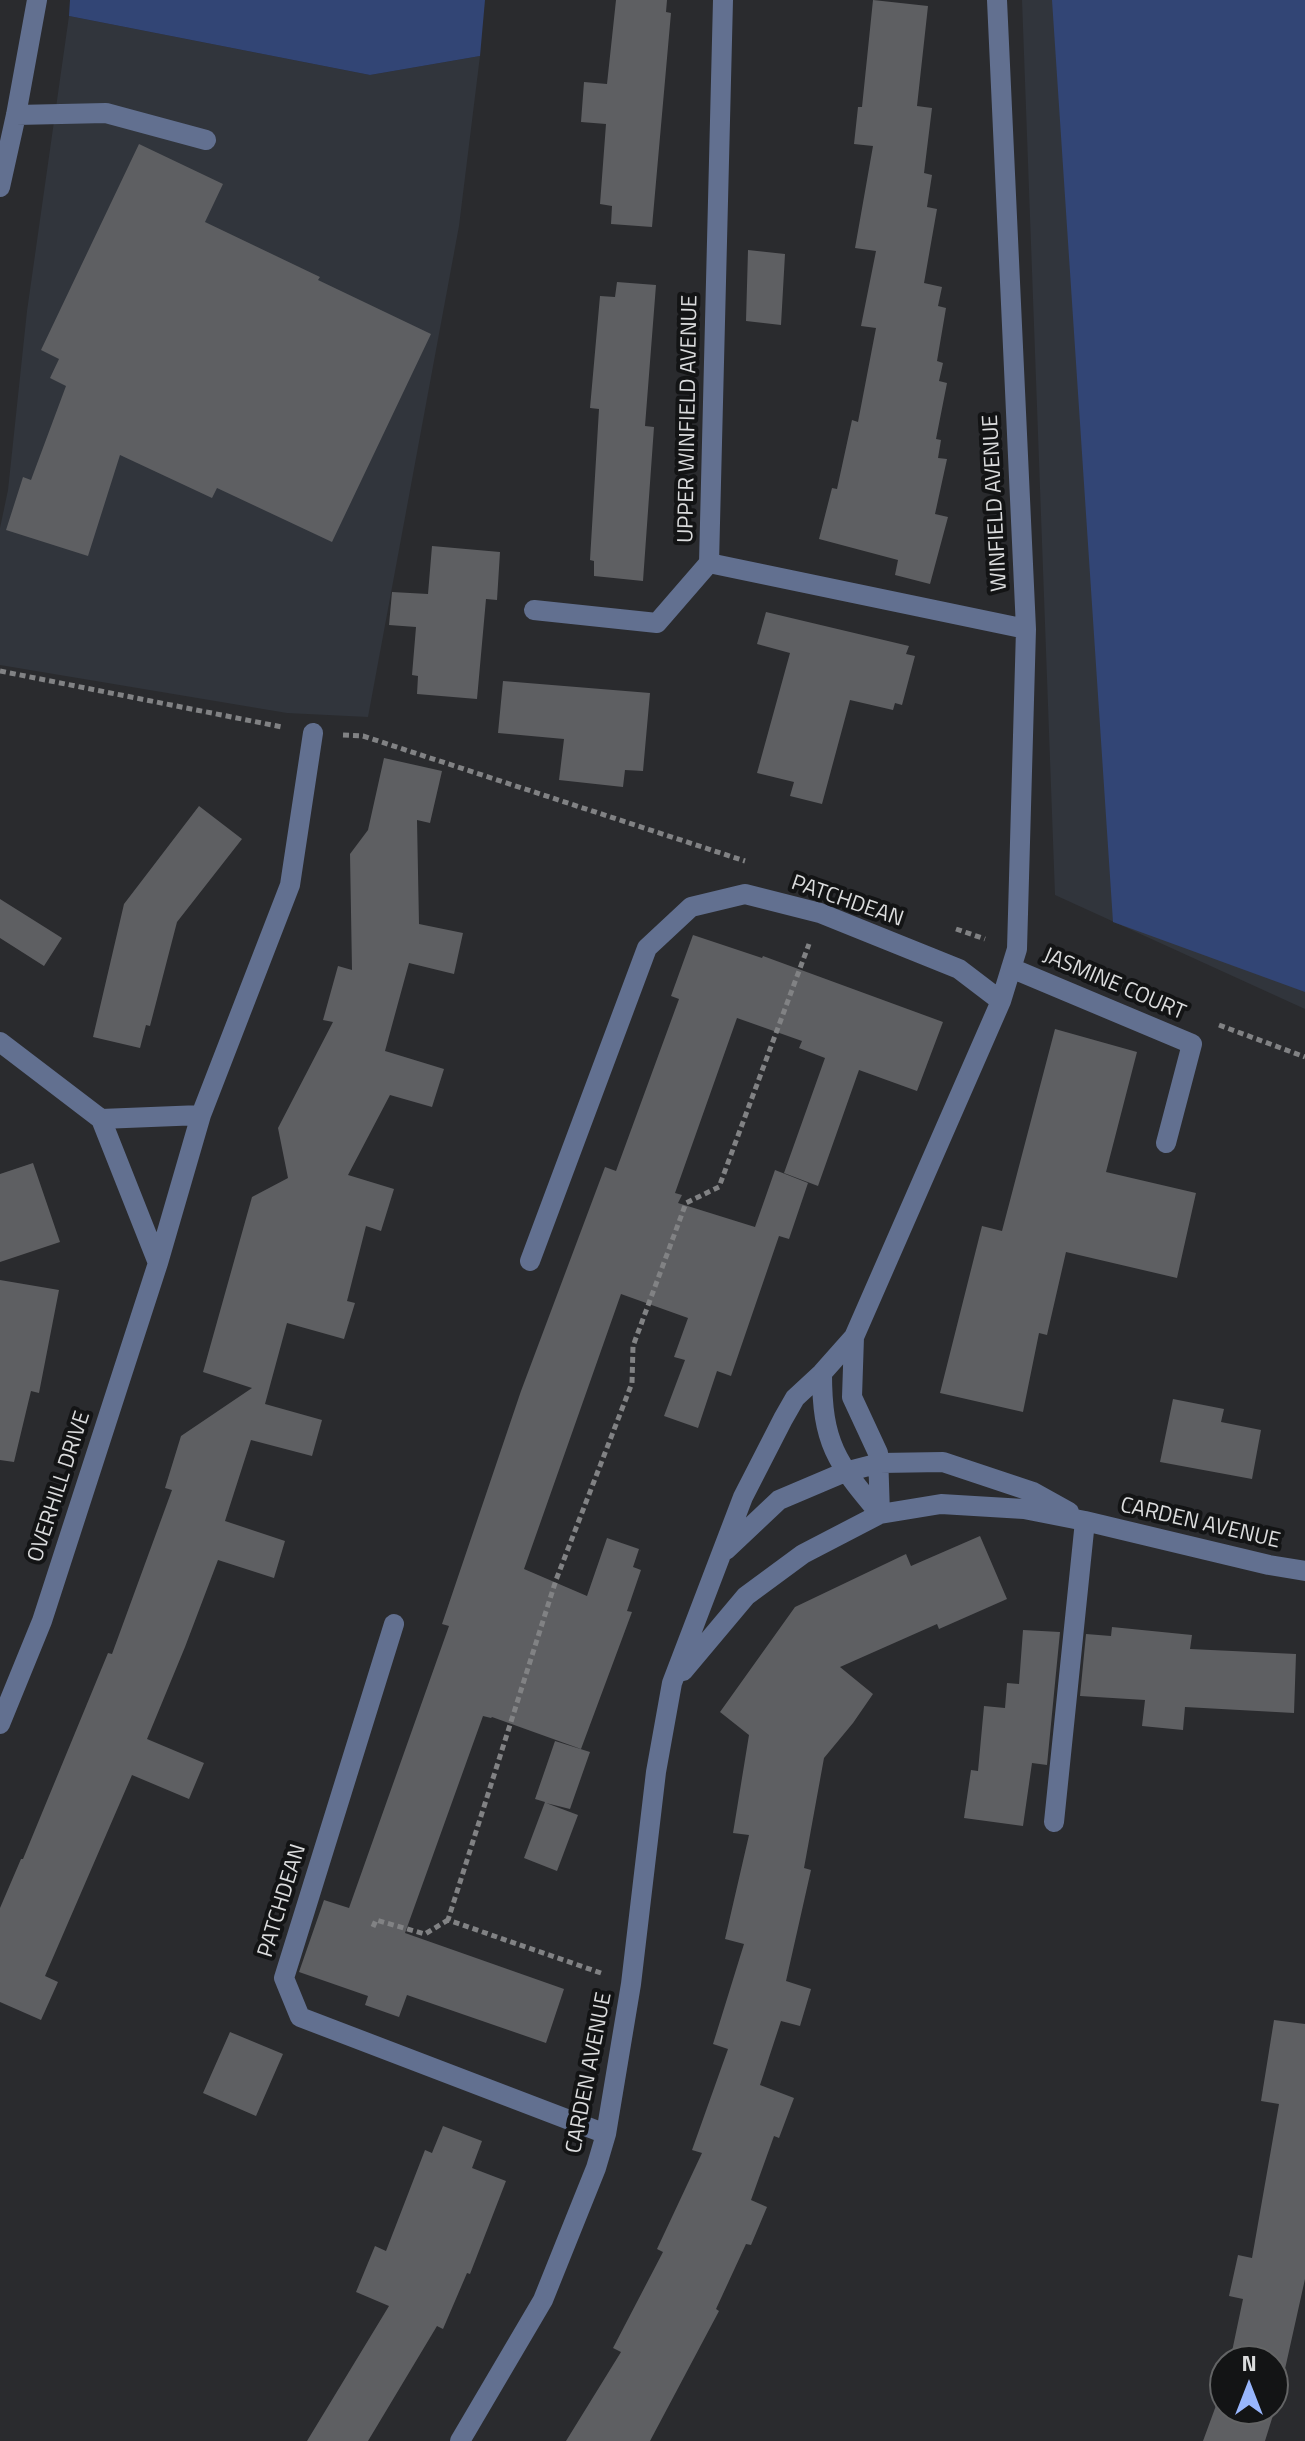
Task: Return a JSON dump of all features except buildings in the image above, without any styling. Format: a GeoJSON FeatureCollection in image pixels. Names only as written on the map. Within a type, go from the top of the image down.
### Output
{"type":"FeatureCollection","features":[{"type":"Feature","properties":{"kind":"street"},"geometry":{"type":"LineString","coordinates":[[0,187],[37,0]]}},
{"type":"Feature","properties":{"kind":"street","name":"UPPER WINFIELD AVENUE"},"geometry":{"type":"LineString","coordinates":[[723,0],[709,563],[1026,629]]}},
{"type":"Feature","properties":{"kind":"street","name":"WINFIELD AVENUE"},"geometry":{"type":"LineString","coordinates":[[997,0],[1026,629],[1014,958],[1001,1001]]}},
{"type":"Feature","properties":{"kind":"street"},"geometry":{"type":"LineString","coordinates":[[16,115],[106,113],[206,140]]}},
{"type":"Feature","properties":{"kind":"street"},"geometry":{"type":"LineString","coordinates":[[534,610],[657,623],[709,563]]}},
{"type":"Feature","properties":{"kind":"street","name":"OVERHILL DRIVE"},"geometry":{"type":"LineString","coordinates":[[0,1724],[42,1621],[158,1263],[201,1115],[290,885],[313,733]]}},
{"type":"Feature","properties":{"kind":"street","name":"PATCHDEAN"},"geometry":{"type":"LineString","coordinates":[[530,1261],[647,948],[691,907],[745,894],[820,913],[959,969],[1001,1001]]}},
{"type":"Feature","properties":{"kind":"street","name":"JASMINE COURT"},"geometry":{"type":"LineString","coordinates":[[1014,958],[1192,1044],[1166,1143]]}},
{"type":"Feature","properties":{"kind":"street"},"geometry":{"type":"LineString","coordinates":[[720,1556],[743,1497],[795,1398],[854,1337],[1001,1001]]}},
{"type":"Feature","properties":{"kind":"street"},"geometry":{"type":"LineString","coordinates":[[0,1042],[101,1119],[158,1263]]}},
{"type":"Feature","properties":{"kind":"street"},"geometry":{"type":"LineString","coordinates":[[101,1119],[201,1115]]}},
{"type":"Feature","properties":{"kind":"street"},"geometry":{"type":"LineString","coordinates":[[854,1337],[852,1397],[878,1453],[880,1514]]}},
{"type":"Feature","properties":{"kind":"street"},"geometry":{"type":"LineString","coordinates":[[822,1373],[826,1433],[845,1472],[880,1514]]}},
{"type":"Feature","properties":{"kind":"street","name":"CARDEN AVENUE"},"geometry":{"type":"LineString","coordinates":[[460,2441],[543,2300],[596,2168],[606,2134],[631,1984],[656,1772],[672,1683],[720,1556],[779,1500],[845,1472],[880,1463],[943,1462],[1033,1492],[1085,1521]]}},
{"type":"Feature","properties":{"kind":"street","name":"CARDEN AVENUE"},"geometry":{"type":"LineString","coordinates":[[672,1683],[746,1596],[803,1554],[880,1514],[941,1504],[1024,1509],[1305,1571]]}},
{"type":"Feature","properties":{"kind":"street"},"geometry":{"type":"LineString","coordinates":[[1054,1822],[1085,1521]]}},
{"type":"Feature","properties":{"kind":"street","name":"PATCHDEAN"},"geometry":{"type":"LineString","coordinates":[[394,1624],[284,1978],[300,2017],[606,2134]]}},
{"type":"Feature","properties":{"kind":"path"},"geometry":{"type":"LineString","coordinates":[[0,671],[313,733],[363,736],[758,865]]}},
{"type":"Feature","properties":{"kind":"path"},"geometry":{"type":"LineString","coordinates":[[373,1927],[376,1920],[425,1934],[448,1920],[556,1580],[632,1383],[633,1346],[686,1203],[719,1187],[820,913]]}},
{"type":"Feature","properties":{"kind":"path"},"geometry":{"type":"LineString","coordinates":[[956,929],[1014,958]]}},
{"type":"Feature","properties":{"kind":"path"},"geometry":{"type":"LineString","coordinates":[[448,1920],[631,1984]]}},
{"type":"Feature","properties":{"kind":"shaded area"},"geometry":{"type":"Polygon","coordinates":[[[70,0],[485,0],[480,56],[370,75],[69,16],[70,0]]]}},
{"type":"Feature","properties":{"kind":"shaded area"},"geometry":{"type":"Polygon","coordinates":[[[1022,0],[1305,0],[1305,1009],[1055,895],[1022,0]]]}},
{"type":"Feature","properties":{"kind":"shaded area"},"geometry":{"type":"Polygon","coordinates":[[[1052,0],[1305,0],[1305,992],[1113,922],[1052,0]]]}},
{"type":"Feature","properties":{"kind":"shaded area"},"geometry":{"type":"Polygon","coordinates":[[[69,16],[370,75],[480,56],[459,226],[368,717],[287,713],[0,665],[0,528],[8,490],[27,311],[69,16]]]}}]}
